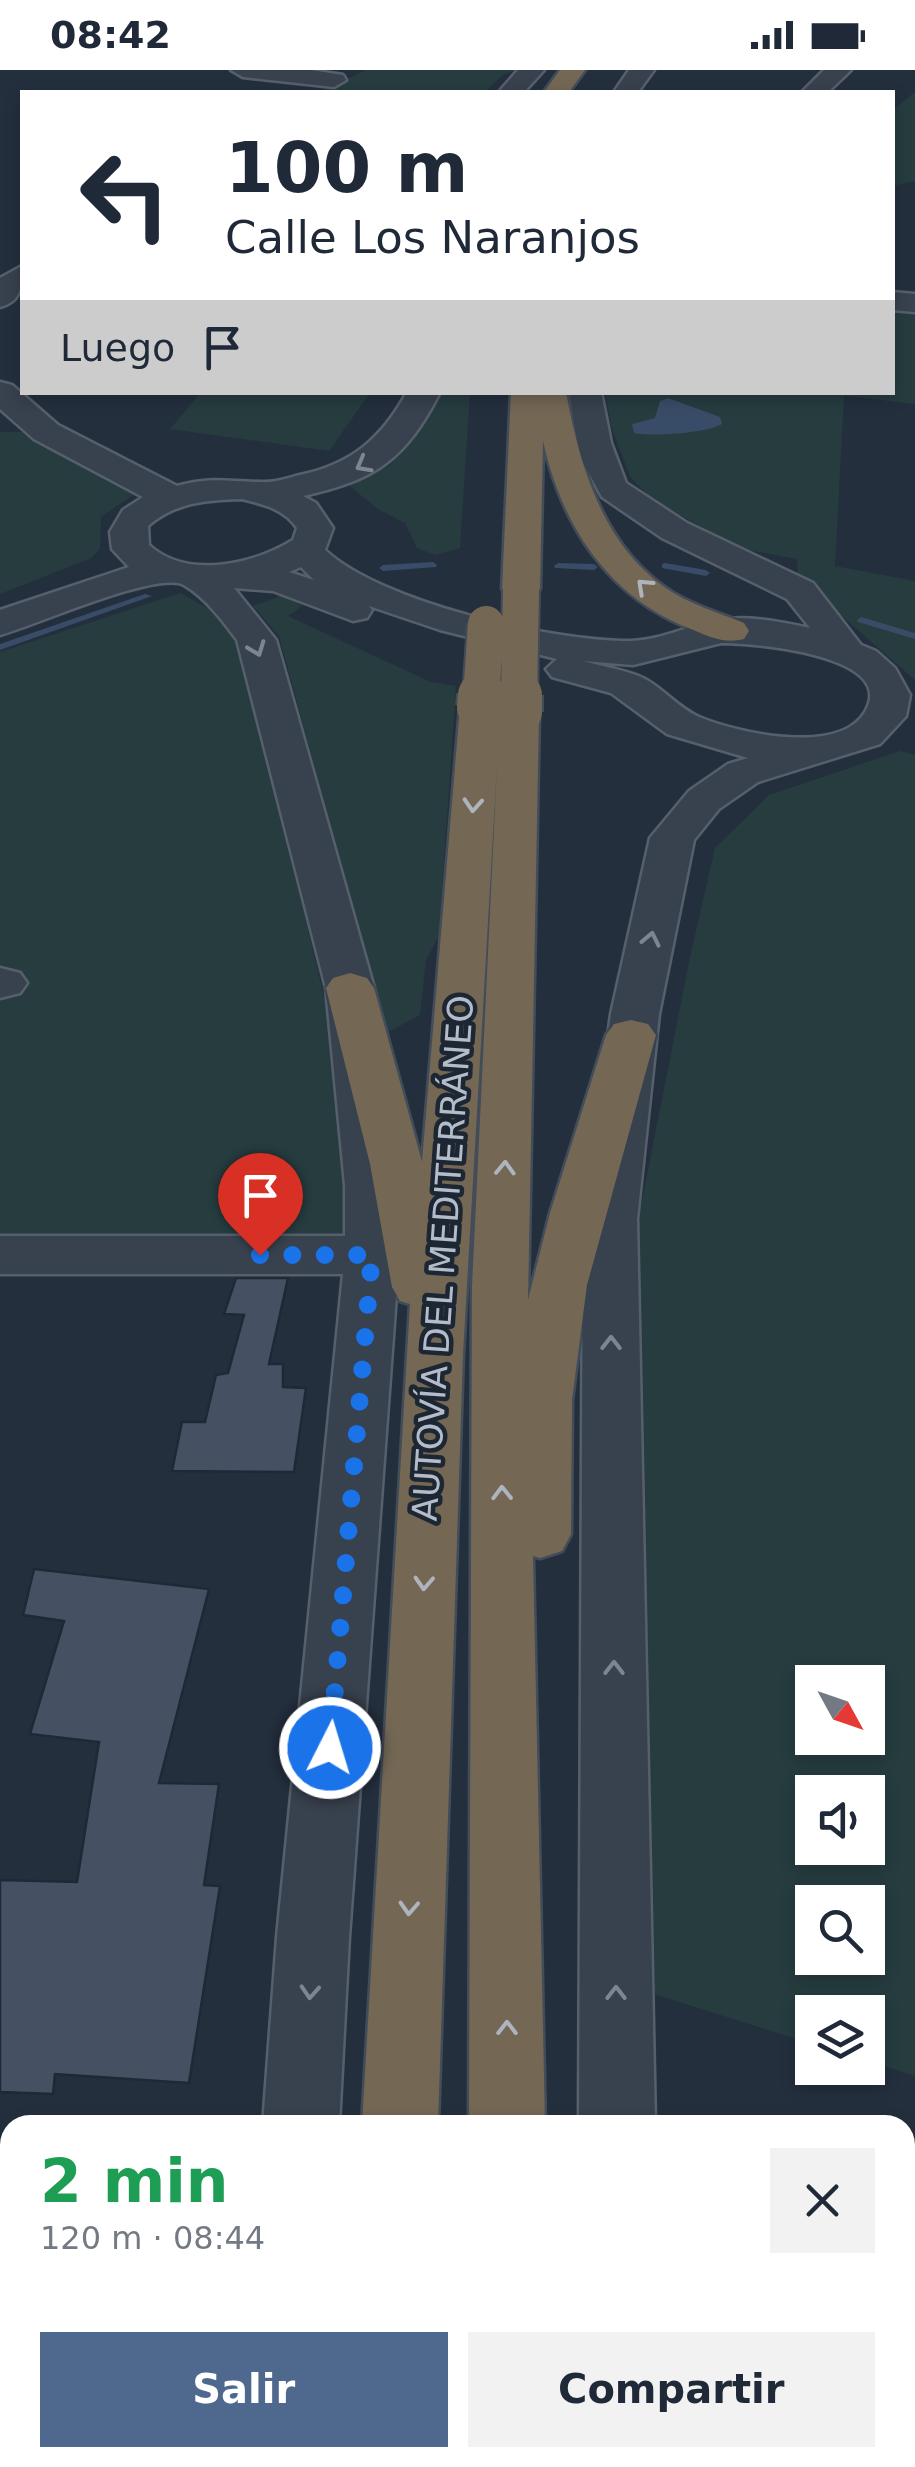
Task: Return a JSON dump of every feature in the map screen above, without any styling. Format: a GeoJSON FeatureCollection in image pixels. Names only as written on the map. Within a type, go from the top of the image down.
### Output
{"type":"FeatureCollection","features":[{"type":"Feature","properties":{"kind":"highway"},"geometry":{"type":"LineString","coordinates":[[558,90],[573,70]]}},
{"type":"Feature","properties":{"kind":"highway","name":"AUTOVÍA DEL MEDITERRÁNEO"},"geometry":{"type":"LineString","coordinates":[[496,395],[505,587]]}},
{"type":"Feature","properties":{"kind":"highway","name":"AUTOVÍA DEL MEDITERRÁNEO"},"geometry":{"type":"LineString","coordinates":[[400,2115],[434,1354],[499,710],[505,587],[527,395]]}},
{"type":"Feature","properties":{"kind":"highway"},"geometry":{"type":"LineString","coordinates":[[551,395],[570,479],[587,520],[611,554],[660,600],[738,631]]}},
{"type":"Feature","properties":{"kind":"highway","name":"AUTOVÍA DEL MEDITERRÁNEO"},"geometry":{"type":"LineString","coordinates":[[499,710],[516,886],[500,1286],[507,2115]]}},
{"type":"Feature","properties":{"kind":"highway"},"geometry":{"type":"LineString","coordinates":[[350,988],[396,1164],[434,1354]]}},
{"type":"Feature","properties":{"kind":"highway"},"geometry":{"type":"LineString","coordinates":[[506,1809],[534,1672],[542,1423],[553,1317],[577,1212],[631,1034]]}},
{"type":"Feature","properties":{"kind":"street"},"geometry":{"type":"LineString","coordinates":[[243,70],[346,75]]}},
{"type":"Feature","properties":{"kind":"street"},"geometry":{"type":"LineString","coordinates":[[513,90],[532,70]]}},
{"type":"Feature","properties":{"kind":"street"},"geometry":{"type":"LineString","coordinates":[[816,90],[839,70]]}},
{"type":"Feature","properties":{"kind":"street"},"geometry":{"type":"LineString","coordinates":[[311,90],[346,75]]}},
{"type":"Feature","properties":{"kind":"street"},"geometry":{"type":"LineString","coordinates":[[0,392],[46,432],[171,497]]}},
{"type":"Feature","properties":{"kind":"street"},"geometry":{"type":"LineString","coordinates":[[422,395],[392,446],[371,462],[344,475],[266,492],[218,489],[171,497],[134,519],[128,532],[130,546],[150,564],[198,574],[282,582],[497,656],[610,678],[650,699],[667,716],[713,736],[750,746],[818,750]]}},
{"type":"Feature","properties":{"kind":"street"},"geometry":{"type":"LineString","coordinates":[[587,395],[598,452],[615,491],[664,523],[808,598],[846,652]]}},
{"type":"Feature","properties":{"kind":"street"},"geometry":{"type":"LineString","coordinates":[[0,623],[124,579],[286,563],[316,537],[316,523],[299,504],[266,492]]}},
{"type":"Feature","properties":{"kind":"street"},"geometry":{"type":"LineString","coordinates":[[0,606],[81,578],[118,558],[130,546]]}},
{"type":"Feature","properties":{"kind":"street"},"geometry":{"type":"LineString","coordinates":[[305,550],[329,574],[352,587],[508,636],[599,654],[633,653],[702,634],[738,631],[798,636],[862,659],[881,676],[890,695],[885,716],[865,735],[743,773],[704,800],[672,838],[631,1034],[610,1219],[617,2115]]}},
{"type":"Feature","properties":{"kind":"street"},"geometry":{"type":"LineString","coordinates":[[198,574],[230,604],[256,640],[350,988],[371,1185],[372,1255],[313,1937],[302,2115]]}},
{"type":"Feature","properties":{"kind":"street"},"geometry":{"type":"LineString","coordinates":[[738,631],[778,603],[780,596],[772,578]]}},
{"type":"Feature","properties":{"kind":"street"},"geometry":{"type":"LineString","coordinates":[[650,699],[645,689],[647,667],[672,644]]}},
{"type":"Feature","properties":{"kind":"street"},"geometry":{"type":"LineString","coordinates":[[0,1255],[372,1255]]}},
{"type":"Feature","properties":{"kind":"green space"},"geometry":{"type":"Polygon","coordinates":[[[366,70],[516,70],[503,75],[487,90],[323,90],[366,70]]]}},
{"type":"Feature","properties":{"kind":"green space"},"geometry":{"type":"Polygon","coordinates":[[[915,92],[915,181],[895,186],[895,108],[915,92]]]}},
{"type":"Feature","properties":{"kind":"green space"},"geometry":{"type":"Polygon","coordinates":[[[895,307],[915,310],[915,404],[844,396],[835,566],[915,581],[915,680],[798,578],[797,559],[743,549],[652,500],[630,477],[611,426],[605,395],[895,395],[895,307]]]}},
{"type":"Feature","properties":{"kind":"green space"},"geometry":{"type":"Polygon","coordinates":[[[198,395],[369,395],[329,451],[170,429],[198,395]]]}},
{"type":"Feature","properties":{"kind":"green space"},"geometry":{"type":"Polygon","coordinates":[[[437,395],[470,395],[460,548],[435,555],[417,548],[405,523],[378,509],[346,483],[389,466],[415,433],[437,395]]]}},
{"type":"Feature","properties":{"kind":"green space"},"geometry":{"type":"Polygon","coordinates":[[[0,432],[28,432],[136,493],[101,517],[100,549],[91,558],[0,594],[0,432]]]}},
{"type":"Feature","properties":{"kind":"green space"},"geometry":{"type":"Polygon","coordinates":[[[180,593],[211,610],[243,650],[343,1078],[347,1239],[0,1237],[0,991],[10,971],[0,970],[0,652],[180,593]]]}},
{"type":"Feature","properties":{"kind":"green space"},"geometry":{"type":"Polygon","coordinates":[[[283,595],[302,606],[288,616],[431,682],[456,686],[439,936],[426,960],[420,1015],[386,1033],[279,636],[253,606],[283,595]]]}},
{"type":"Feature","properties":{"kind":"green space"},"geometry":{"type":"Polygon","coordinates":[[[900,751],[915,755],[915,2076],[885,2066],[885,1995],[795,1995],[795,2039],[651,1993],[636,1231],[715,848],[769,795],[900,751]]]}},
{"type":"Feature","properties":{"kind":"water"},"geometry":{"type":"Polygon","coordinates":[[[668,398],[720,417],[722,424],[679,433],[634,433],[632,424],[655,418],[660,401],[668,398]]]}},
{"type":"Feature","properties":{"kind":"building"},"geometry":{"type":"Polygon","coordinates":[[[236,1278],[288,1278],[269,1364],[283,1364],[283,1387],[306,1388],[294,1472],[172,1471],[182,1422],[205,1422],[216,1375],[228,1373],[244,1315],[224,1314],[236,1278]]]}},
{"type":"Feature","properties":{"kind":"building"},"geometry":{"type":"Polygon","coordinates":[[[34,1569],[209,1589],[159,1783],[219,1784],[204,1885],[220,1886],[189,2083],[55,2074],[53,2094],[0,2092],[0,1880],[77,1882],[99,1742],[30,1734],[64,1621],[23,1615],[34,1569]]]}},
{"type":"Feature","properties":{"kind":"waterway"},"geometry":{"type":"LineString","coordinates":[[383,568],[433,565]]}},
{"type":"Feature","properties":{"kind":"waterway"},"geometry":{"type":"LineString","coordinates":[[558,566],[594,567]]}},
{"type":"Feature","properties":{"kind":"waterway"},"geometry":{"type":"LineString","coordinates":[[665,566],[706,573]]}},
{"type":"Feature","properties":{"kind":"waterway"},"geometry":{"type":"LineString","coordinates":[[0,647],[148,596]]}},
{"type":"Feature","properties":{"kind":"waterway"},"geometry":{"type":"LineString","coordinates":[[861,620],[915,636]]}},
{"type":"Feature","properties":{"kind":"route"},"geometry":{"type":"LineString","coordinates":[[260,1255],[372,1255],[330,1748]]}}]}
